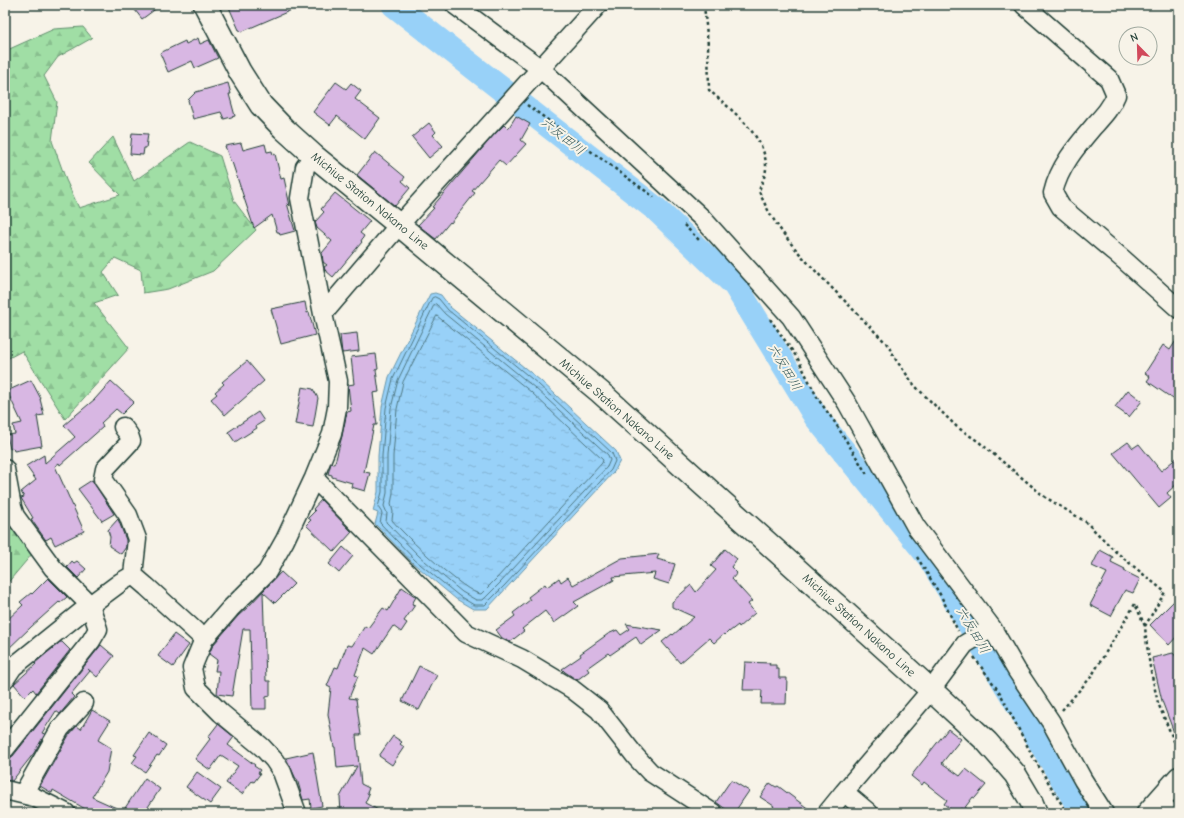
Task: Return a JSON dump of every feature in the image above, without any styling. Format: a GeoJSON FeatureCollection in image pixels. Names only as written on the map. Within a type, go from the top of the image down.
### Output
{"type":"FeatureCollection","features":[{"type":"Feature","properties":{"kind":"main road","name":"Michiue Station Nakano Line"},"geometry":{"type":"LineString","coordinates":[[204,5],[240,72],[261,105],[283,128],[314,156],[600,392],[931,690],[987,742],[1015,774],[1031,801],[1036,813]]}},
{"type":"Feature","properties":{"kind":"main road"},"geometry":{"type":"LineString","coordinates":[[1159,809],[1179,778]]}},
{"type":"Feature","properties":{"kind":"street"},"geometry":{"type":"LineString","coordinates":[[455,5],[538,72],[702,218],[791,317],[847,403],[916,527],[992,628],[1017,671],[1051,722],[1083,780],[1104,813]]}},
{"type":"Feature","properties":{"kind":"street"},"geometry":{"type":"LineString","coordinates":[[323,314],[399,225],[598,5]]}},
{"type":"Feature","properties":{"kind":"street"},"geometry":{"type":"LineString","coordinates":[[1024,5],[1109,79],[1116,95],[1112,105],[1074,150],[1056,179],[1053,193],[1061,207],[1179,309]]}},
{"type":"Feature","properties":{"kind":"street"},"geometry":{"type":"LineString","coordinates":[[300,812],[282,772],[274,760],[262,747],[221,713],[196,688],[192,668],[204,639],[230,609],[267,572],[285,540],[314,478],[332,434],[337,408],[338,381],[300,198],[305,167],[314,156]]}},
{"type":"Feature","properties":{"kind":"street"},"geometry":{"type":"LineString","coordinates":[[123,426],[131,441],[105,469],[103,479],[128,515],[138,539],[133,575]]}},
{"type":"Feature","properties":{"kind":"street"},"geometry":{"type":"LineString","coordinates":[[5,469],[12,506],[16,516],[53,568],[90,605],[98,629],[91,641],[5,749]]}},
{"type":"Feature","properties":{"kind":"street"},"geometry":{"type":"LineString","coordinates":[[314,478],[466,633],[522,659],[572,689],[599,710],[636,757],[650,772],[712,813]]}},
{"type":"Feature","properties":{"kind":"street"},"geometry":{"type":"LineString","coordinates":[[133,575],[204,639]]}},
{"type":"Feature","properties":{"kind":"street"},"geometry":{"type":"LineString","coordinates":[[5,679],[13,667],[90,605],[133,575]]}},
{"type":"Feature","properties":{"kind":"street"},"geometry":{"type":"LineString","coordinates":[[827,813],[931,690],[965,644],[992,628]]}},
{"type":"Feature","properties":{"kind":"street"},"geometry":{"type":"LineString","coordinates":[[23,794],[60,729],[84,703]]}},
{"type":"Feature","properties":{"kind":"street"},"geometry":{"type":"LineString","coordinates":[[5,790],[34,797],[66,813]]}},
{"type":"Feature","properties":{"kind":"street"},"geometry":{"type":"LineString","coordinates":[[844,792],[869,813]]}},
{"type":"Feature","properties":{"kind":"path"},"geometry":{"type":"LineString","coordinates":[[704,5],[708,44],[710,90],[748,127],[759,141],[765,154],[766,169],[759,191],[774,223],[803,258],[887,344],[896,360],[915,386],[957,427],[979,442],[1045,497],[1086,522],[1116,552],[1165,592],[1145,626]]}},
{"type":"Feature","properties":{"kind":"path"},"geometry":{"type":"LineString","coordinates":[[515,97],[658,200]]}},
{"type":"Feature","properties":{"kind":"path"},"geometry":{"type":"LineString","coordinates":[[680,220],[700,241]]}},
{"type":"Feature","properties":{"kind":"path"},"geometry":{"type":"LineString","coordinates":[[767,315],[798,359],[818,399],[834,421],[871,481]]}},
{"type":"Feature","properties":{"kind":"path"},"geometry":{"type":"LineString","coordinates":[[916,555],[941,596],[965,644],[1000,693],[1033,757],[1067,813]]}},
{"type":"Feature","properties":{"kind":"path"},"geometry":{"type":"LineString","coordinates":[[1051,722],[1091,677],[1134,604],[1145,626],[1150,667],[1158,703],[1179,752]]}},
{"type":"Feature","properties":{"kind":"green space"},"geometry":{"type":"Polygon","coordinates":[[[83,27],[92,38],[58,57],[44,76],[57,102],[52,141],[66,180],[79,208],[120,195],[89,163],[113,137],[134,181],[190,142],[220,156],[234,201],[256,230],[213,271],[168,289],[143,293],[141,270],[115,258],[103,272],[118,295],[94,303],[129,348],[65,419],[22,351],[5,360],[5,51],[54,29],[83,27]]]}},
{"type":"Feature","properties":{"kind":"green space"},"geometry":{"type":"Polygon","coordinates":[[[5,506],[32,554],[5,586],[5,506]]]}},
{"type":"Feature","properties":{"kind":"water"},"geometry":{"type":"Polygon","coordinates":[[[435,293],[441,295],[450,307],[541,381],[616,451],[620,461],[614,472],[487,609],[473,609],[456,599],[413,563],[375,524],[378,513],[373,511],[378,492],[378,456],[382,407],[389,377],[430,294],[435,293]]]}},
{"type":"Feature","properties":{"kind":"building"},"geometry":{"type":"Polygon","coordinates":[[[131,5],[161,5],[142,19],[131,5]]]}},
{"type":"Feature","properties":{"kind":"building"},"geometry":{"type":"Polygon","coordinates":[[[228,5],[303,5],[241,32],[228,5]]]}},
{"type":"Feature","properties":{"kind":"building"},"geometry":{"type":"Polygon","coordinates":[[[198,38],[200,44],[209,40],[218,58],[195,68],[192,61],[168,72],[160,53],[185,41],[186,44],[198,38]]]}},
{"type":"Feature","properties":{"kind":"building"},"geometry":{"type":"Polygon","coordinates":[[[336,82],[346,89],[351,83],[361,91],[355,99],[380,118],[365,139],[337,116],[330,125],[313,112],[336,82]]]}},
{"type":"Feature","properties":{"kind":"building"},"geometry":{"type":"Polygon","coordinates":[[[228,83],[231,94],[229,94],[235,116],[224,119],[221,112],[193,119],[188,100],[196,92],[228,83]]]}},
{"type":"Feature","properties":{"kind":"building"},"geometry":{"type":"Polygon","coordinates":[[[516,116],[530,124],[521,140],[526,144],[506,166],[499,160],[472,191],[475,193],[451,223],[450,222],[436,239],[433,237],[418,225],[434,208],[432,207],[492,137],[504,125],[508,129],[516,116]]]}},
{"type":"Feature","properties":{"kind":"building"},"geometry":{"type":"Polygon","coordinates":[[[429,123],[436,132],[433,135],[443,146],[429,158],[412,137],[429,123]]]}},
{"type":"Feature","properties":{"kind":"building"},"geometry":{"type":"Polygon","coordinates":[[[132,133],[148,134],[146,148],[144,148],[143,155],[130,154],[132,133]]]}},
{"type":"Feature","properties":{"kind":"building"},"geometry":{"type":"Polygon","coordinates":[[[241,143],[243,150],[265,144],[267,152],[272,151],[273,155],[275,154],[281,179],[284,178],[290,206],[287,203],[295,231],[280,235],[279,232],[277,232],[272,215],[254,228],[232,162],[231,163],[225,146],[241,143]]]}},
{"type":"Feature","properties":{"kind":"building"},"geometry":{"type":"Polygon","coordinates":[[[375,152],[405,177],[402,181],[410,188],[395,206],[357,175],[375,152]]]}},
{"type":"Feature","properties":{"kind":"building"},"geometry":{"type":"Polygon","coordinates":[[[335,193],[370,221],[360,233],[364,236],[361,241],[362,242],[333,277],[325,270],[324,267],[327,265],[323,262],[322,253],[332,241],[317,228],[315,222],[324,212],[321,209],[335,193]]]}},
{"type":"Feature","properties":{"kind":"building"},"geometry":{"type":"Polygon","coordinates":[[[305,302],[307,313],[309,312],[315,335],[281,344],[271,309],[305,302]]]}},
{"type":"Feature","properties":{"kind":"building"},"geometry":{"type":"Polygon","coordinates":[[[357,333],[359,351],[342,353],[340,335],[357,333]]]}},
{"type":"Feature","properties":{"kind":"building"},"geometry":{"type":"Polygon","coordinates":[[[1179,336],[1179,403],[1147,381],[1150,377],[1145,373],[1163,345],[1170,350],[1179,336]]]}},
{"type":"Feature","properties":{"kind":"building"},"geometry":{"type":"Polygon","coordinates":[[[376,354],[378,369],[376,370],[379,392],[373,393],[377,425],[374,425],[364,472],[370,473],[365,491],[351,487],[352,483],[332,477],[332,475],[328,474],[331,463],[334,464],[336,459],[347,412],[351,411],[348,385],[354,384],[351,357],[376,354]]]}},
{"type":"Feature","properties":{"kind":"building"},"geometry":{"type":"Polygon","coordinates":[[[247,361],[264,381],[225,415],[211,399],[217,394],[215,392],[224,384],[222,382],[247,361]]]}},
{"type":"Feature","properties":{"kind":"building"},"geometry":{"type":"Polygon","coordinates":[[[31,380],[41,399],[44,415],[37,416],[42,446],[14,451],[13,448],[10,449],[7,435],[15,434],[13,425],[22,423],[7,391],[31,380]]]}},
{"type":"Feature","properties":{"kind":"building"},"geometry":{"type":"Polygon","coordinates":[[[111,381],[134,402],[122,414],[116,409],[101,423],[103,427],[60,465],[59,463],[55,466],[84,531],[55,545],[51,537],[46,540],[45,539],[31,519],[33,518],[21,498],[24,497],[21,492],[36,480],[26,466],[44,455],[45,463],[75,437],[64,425],[95,399],[111,381]]]}},
{"type":"Feature","properties":{"kind":"building"},"geometry":{"type":"Polygon","coordinates":[[[302,387],[313,389],[318,398],[313,427],[295,424],[302,387]]]}},
{"type":"Feature","properties":{"kind":"building"},"geometry":{"type":"Polygon","coordinates":[[[1128,390],[1142,401],[1129,417],[1115,407],[1128,390]]]}},
{"type":"Feature","properties":{"kind":"building"},"geometry":{"type":"Polygon","coordinates":[[[258,412],[264,421],[256,426],[257,428],[235,442],[228,432],[258,412]]]}},
{"type":"Feature","properties":{"kind":"building"},"geometry":{"type":"Polygon","coordinates":[[[1128,442],[1133,448],[1139,444],[1161,471],[1179,456],[1179,482],[1167,493],[1171,498],[1159,508],[1113,453],[1128,442]]]}},
{"type":"Feature","properties":{"kind":"building"},"geometry":{"type":"Polygon","coordinates":[[[92,480],[114,514],[102,521],[78,489],[92,480]]]}},
{"type":"Feature","properties":{"kind":"building"},"geometry":{"type":"Polygon","coordinates":[[[321,500],[352,532],[334,552],[306,525],[311,520],[308,518],[315,511],[313,509],[321,500]]]}},
{"type":"Feature","properties":{"kind":"building"},"geometry":{"type":"Polygon","coordinates":[[[118,519],[126,540],[126,547],[121,554],[109,546],[110,537],[108,530],[118,519]]]}},
{"type":"Feature","properties":{"kind":"building"},"geometry":{"type":"Polygon","coordinates":[[[343,547],[353,556],[339,573],[329,564],[343,547]]]}},
{"type":"Feature","properties":{"kind":"building"},"geometry":{"type":"Polygon","coordinates":[[[725,549],[737,559],[731,567],[737,573],[732,579],[752,601],[748,604],[755,613],[739,627],[738,625],[714,643],[709,638],[680,663],[662,642],[672,634],[673,635],[694,617],[672,607],[672,602],[691,585],[696,592],[716,570],[711,566],[725,549]]]}},
{"type":"Feature","properties":{"kind":"building"},"geometry":{"type":"Polygon","coordinates":[[[1100,550],[1113,557],[1111,562],[1140,579],[1133,593],[1125,590],[1111,616],[1090,605],[1107,573],[1092,566],[1100,550]]]}},
{"type":"Feature","properties":{"kind":"building"},"geometry":{"type":"Polygon","coordinates":[[[659,554],[657,559],[675,564],[669,584],[653,579],[655,573],[613,577],[614,580],[574,602],[578,606],[554,623],[545,611],[522,629],[524,631],[510,642],[502,638],[496,630],[515,616],[513,613],[530,600],[528,597],[545,584],[547,587],[559,578],[561,582],[568,577],[573,585],[622,558],[659,554]]]}},
{"type":"Feature","properties":{"kind":"building"},"geometry":{"type":"Polygon","coordinates":[[[72,561],[74,563],[77,561],[86,569],[78,578],[67,567],[72,561]]]}},
{"type":"Feature","properties":{"kind":"building"},"geometry":{"type":"Polygon","coordinates":[[[281,572],[294,584],[275,603],[263,592],[266,681],[270,681],[270,696],[266,697],[266,709],[252,709],[250,629],[243,629],[232,696],[217,694],[219,671],[215,671],[217,660],[209,654],[213,645],[238,616],[281,572]]]}},
{"type":"Feature","properties":{"kind":"building"},"geometry":{"type":"Polygon","coordinates":[[[48,578],[67,597],[60,603],[59,602],[5,652],[5,622],[23,605],[20,602],[31,593],[32,594],[48,578]]]}},
{"type":"Feature","properties":{"kind":"building"},"geometry":{"type":"Polygon","coordinates":[[[402,587],[416,597],[412,604],[415,605],[404,621],[407,623],[401,632],[393,626],[374,654],[365,648],[355,675],[358,676],[349,698],[356,699],[361,735],[356,735],[361,784],[369,788],[367,793],[369,794],[365,803],[384,813],[341,813],[340,797],[357,766],[337,768],[335,747],[328,714],[331,688],[327,686],[335,667],[338,668],[347,645],[352,646],[365,626],[368,628],[383,608],[388,611],[402,587]]]}},
{"type":"Feature","properties":{"kind":"building"},"geometry":{"type":"Polygon","coordinates":[[[1179,596],[1179,634],[1169,645],[1150,625],[1179,596]]]}},
{"type":"Feature","properties":{"kind":"building"},"geometry":{"type":"Polygon","coordinates":[[[626,624],[662,630],[641,645],[636,637],[610,655],[608,653],[587,668],[589,671],[577,680],[562,669],[608,634],[617,630],[621,635],[630,629],[626,624]]]}},
{"type":"Feature","properties":{"kind":"building"},"geometry":{"type":"Polygon","coordinates":[[[174,634],[189,645],[173,667],[158,656],[174,634]]]}},
{"type":"Feature","properties":{"kind":"building"},"geometry":{"type":"Polygon","coordinates":[[[60,642],[62,642],[70,650],[36,693],[33,689],[25,697],[14,684],[36,664],[35,663],[60,642]]]}},
{"type":"Feature","properties":{"kind":"building"},"geometry":{"type":"Polygon","coordinates":[[[101,645],[114,656],[97,677],[88,669],[90,671],[71,694],[74,697],[60,714],[56,711],[42,733],[45,734],[34,753],[12,781],[5,780],[5,761],[13,756],[101,645]]]}},
{"type":"Feature","properties":{"kind":"building"},"geometry":{"type":"Polygon","coordinates":[[[1173,653],[1179,660],[1178,743],[1162,701],[1152,658],[1173,653]]]}},
{"type":"Feature","properties":{"kind":"building"},"geometry":{"type":"Polygon","coordinates":[[[745,662],[770,663],[769,665],[776,665],[776,669],[779,669],[779,678],[787,678],[786,704],[761,704],[762,690],[743,690],[745,662]]]}},
{"type":"Feature","properties":{"kind":"building"},"geometry":{"type":"Polygon","coordinates":[[[419,666],[437,675],[419,710],[402,701],[419,666]]]}},
{"type":"Feature","properties":{"kind":"building"},"geometry":{"type":"Polygon","coordinates":[[[92,710],[110,721],[98,740],[111,748],[107,772],[92,797],[123,811],[145,778],[160,789],[144,813],[92,813],[53,790],[52,793],[40,786],[69,735],[77,726],[81,729],[92,710]]]}},
{"type":"Feature","properties":{"kind":"building"},"geometry":{"type":"Polygon","coordinates":[[[218,724],[234,737],[228,745],[260,770],[258,773],[260,774],[254,782],[252,781],[242,794],[226,783],[238,766],[221,755],[210,770],[195,759],[210,739],[208,737],[218,724]]]}},
{"type":"Feature","properties":{"kind":"building"},"geometry":{"type":"Polygon","coordinates":[[[948,729],[961,739],[942,763],[960,776],[966,769],[986,785],[975,798],[973,797],[963,810],[961,808],[957,813],[944,804],[947,800],[924,782],[922,785],[911,776],[948,729]]]}},
{"type":"Feature","properties":{"kind":"building"},"geometry":{"type":"Polygon","coordinates":[[[149,733],[166,745],[159,756],[157,755],[145,772],[132,763],[137,756],[134,755],[149,733]]]}},
{"type":"Feature","properties":{"kind":"building"},"geometry":{"type":"Polygon","coordinates":[[[393,736],[402,742],[400,744],[404,747],[392,765],[379,756],[393,736]]]}},
{"type":"Feature","properties":{"kind":"building"},"geometry":{"type":"Polygon","coordinates":[[[313,752],[322,806],[311,808],[310,799],[303,800],[297,779],[286,758],[313,752]]]}},
{"type":"Feature","properties":{"kind":"building"},"geometry":{"type":"Polygon","coordinates":[[[197,772],[221,789],[210,804],[186,787],[197,772]]]}},
{"type":"Feature","properties":{"kind":"building"},"geometry":{"type":"Polygon","coordinates":[[[731,780],[749,791],[734,813],[731,813],[716,802],[731,780]]]}},
{"type":"Feature","properties":{"kind":"building"},"geometry":{"type":"Polygon","coordinates":[[[770,783],[776,787],[778,786],[814,813],[769,813],[774,806],[760,797],[770,783]]]}},
{"type":"Feature","properties":{"kind":"waterway","name":"六反田川"},"geometry":{"type":"LineString","coordinates":[[394,5],[656,209],[735,285],[816,417],[930,558],[1083,813]]}}]}
